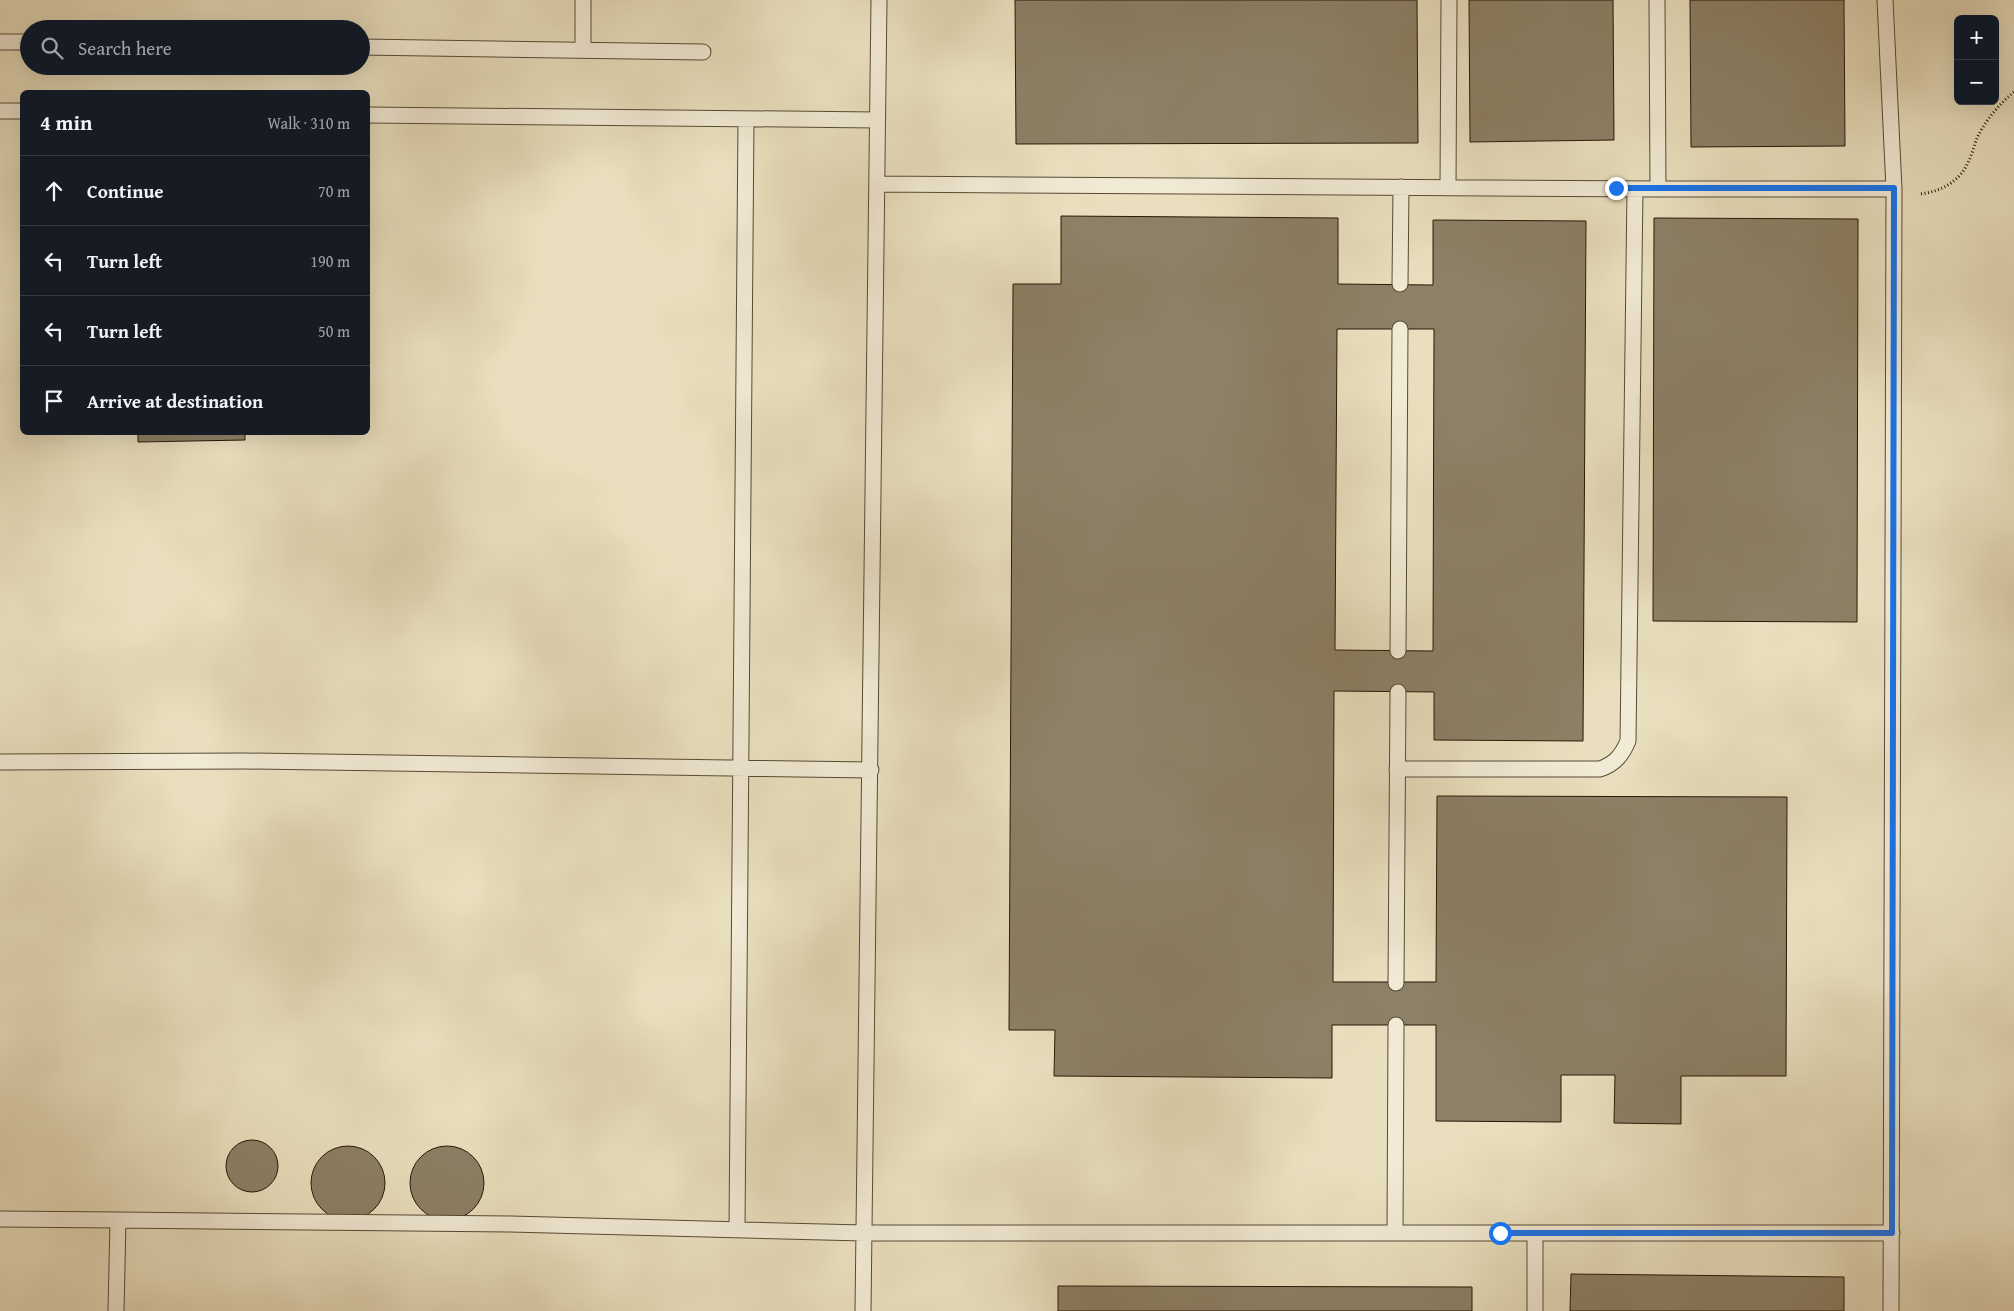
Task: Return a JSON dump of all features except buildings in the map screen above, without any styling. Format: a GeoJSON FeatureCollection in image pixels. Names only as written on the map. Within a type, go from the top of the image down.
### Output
{"type":"FeatureCollection","features":[{"type":"Feature","properties":{"kind":"lane"},"geometry":{"type":"LineString","coordinates":[[582,50],[583,0]]}},
{"type":"Feature","properties":{"kind":"lane"},"geometry":{"type":"LineString","coordinates":[[863,1311],[879,0]]}},
{"type":"Feature","properties":{"kind":"lane"},"geometry":{"type":"LineString","coordinates":[[1448,188],[1449,0]]}},
{"type":"Feature","properties":{"kind":"lane"},"geometry":{"type":"LineString","coordinates":[[1657,0],[1658,189]]}},
{"type":"Feature","properties":{"kind":"lane"},"geometry":{"type":"LineString","coordinates":[[1885,0],[1894,188],[1891,1311]]}},
{"type":"Feature","properties":{"kind":"lane"},"geometry":{"type":"LineString","coordinates":[[0,42],[20,42]]}},
{"type":"Feature","properties":{"kind":"lane"},"geometry":{"type":"LineString","coordinates":[[370,47],[703,52]]}},
{"type":"Feature","properties":{"kind":"lane"},"geometry":{"type":"LineString","coordinates":[[0,111],[20,111]]}},
{"type":"Feature","properties":{"kind":"lane"},"geometry":{"type":"LineString","coordinates":[[370,115],[877,120]]}},
{"type":"Feature","properties":{"kind":"lane"},"geometry":{"type":"LineString","coordinates":[[737,1230],[746,119]]}},
{"type":"Feature","properties":{"kind":"lane"},"geometry":{"type":"LineString","coordinates":[[877,184],[1635,189],[1894,188]]}},
{"type":"Feature","properties":{"kind":"lane"},"geometry":{"type":"LineString","coordinates":[[1400,284],[1401,188]]}},
{"type":"Feature","properties":{"kind":"lane"},"geometry":{"type":"LineString","coordinates":[[1397,769],[1600,769],[1609,766],[1617,760],[1624,751],[1628,741],[1630,654],[1635,189]]}},
{"type":"Feature","properties":{"kind":"lane"},"geometry":{"type":"LineString","coordinates":[[1398,651],[1400,329]]}},
{"type":"Feature","properties":{"kind":"lane"},"geometry":{"type":"LineString","coordinates":[[1396,983],[1398,692]]}},
{"type":"Feature","properties":{"kind":"lane"},"geometry":{"type":"LineString","coordinates":[[0,762],[246,761],[871,770]]}},
{"type":"Feature","properties":{"kind":"lane"},"geometry":{"type":"LineString","coordinates":[[1395,1233],[1396,1025]]}},
{"type":"Feature","properties":{"kind":"lane"},"geometry":{"type":"LineString","coordinates":[[0,1219],[510,1224],[864,1233],[1892,1233]]}},
{"type":"Feature","properties":{"kind":"lane"},"geometry":{"type":"LineString","coordinates":[[116,1311],[118,1220]]}},
{"type":"Feature","properties":{"kind":"lane"},"geometry":{"type":"LineString","coordinates":[[1535,1233],[1535,1311]]}},
{"type":"Feature","properties":{"kind":"path"},"geometry":{"type":"LineString","coordinates":[[1894,188],[1906,193],[1919,194],[1939,190],[1955,181],[1969,162],[1978,137],[1992,116],[2014,92]]}},
{"type":"Feature","properties":{"kind":"route"},"geometry":{"type":"LineString","coordinates":[[1500,1233],[1892,1233],[1894,188],[1616,188]]}}]}
